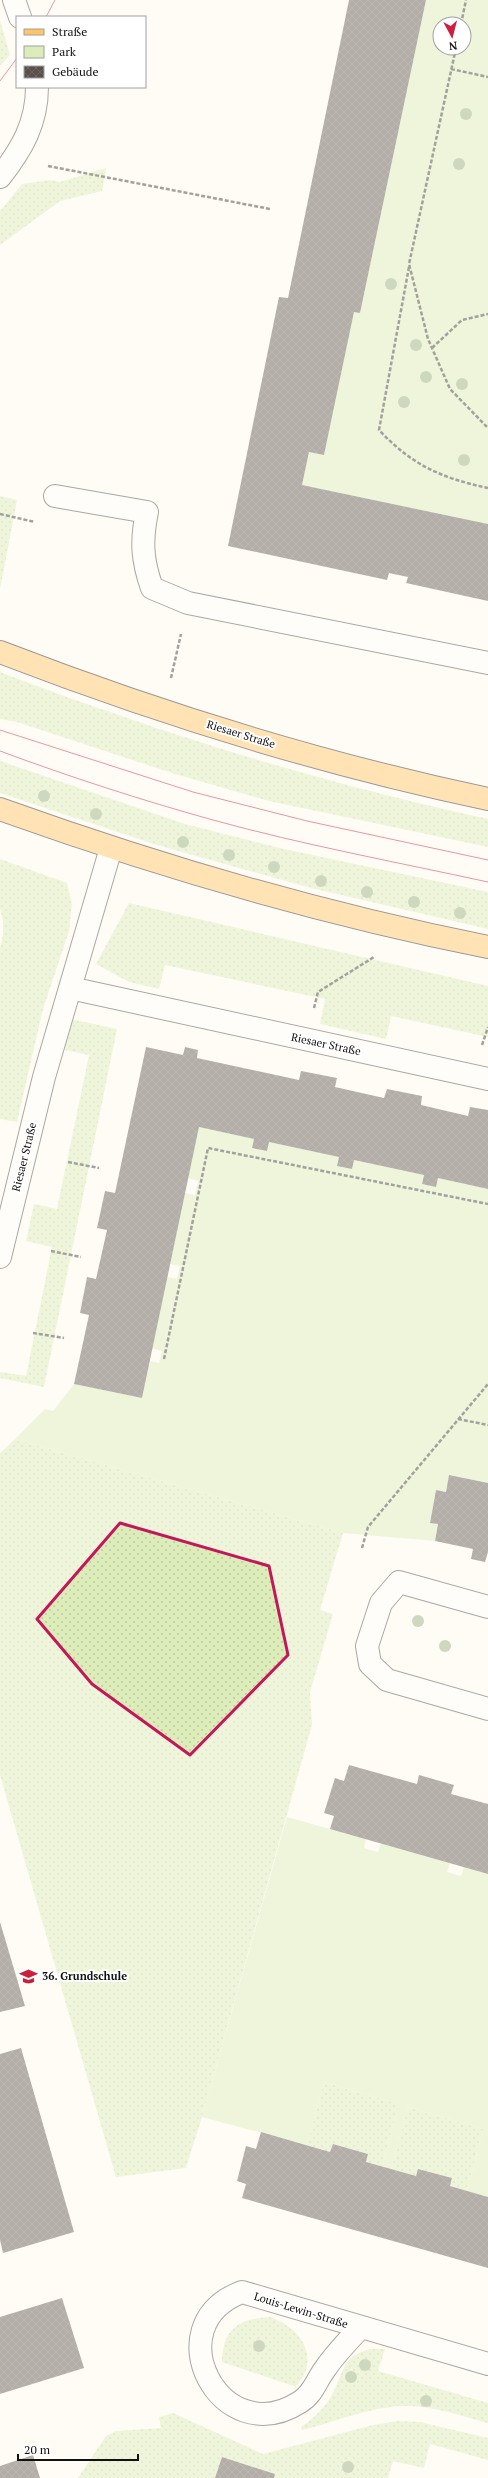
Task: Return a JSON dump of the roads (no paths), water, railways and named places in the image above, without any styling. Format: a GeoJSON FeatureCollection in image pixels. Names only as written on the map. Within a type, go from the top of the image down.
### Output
{"type":"FeatureCollection","features":[{"type":"Feature","properties":{"kind":"main road","name":"Riesaer Straße"},"geometry":{"type":"LineString","coordinates":[[0,652],[143,704],[279,745],[435,788],[488,799]]}},
{"type":"Feature","properties":{"kind":"main road"},"geometry":{"type":"LineString","coordinates":[[0,809],[111,848],[301,904],[488,947]]}},
{"type":"Feature","properties":{"kind":"street"},"geometry":{"type":"LineString","coordinates":[[14,0],[20,16]]}},
{"type":"Feature","properties":{"kind":"street"},"geometry":{"type":"LineString","coordinates":[[0,177],[15,158],[31,129],[37,102],[37,88]]}},
{"type":"Feature","properties":{"kind":"street"},"geometry":{"type":"LineString","coordinates":[[55,496],[147,512],[142,536],[145,566],[152,588],[188,603],[488,663]]}},
{"type":"Feature","properties":{"kind":"street","name":"Riesaer Straße"},"geometry":{"type":"LineString","coordinates":[[0,1257],[44,1077],[111,848]]}},
{"type":"Feature","properties":{"kind":"street","name":"Riesaer Straße"},"geometry":{"type":"LineString","coordinates":[[70,988],[488,1080]]}},
{"type":"Feature","properties":{"kind":"street"},"geometry":{"type":"LineString","coordinates":[[488,1607],[399,1582],[381,1603],[367,1646],[370,1664],[387,1680],[488,1709]]}},
{"type":"Feature","properties":{"kind":"street","name":"Louis-Lewin-Straße"},"geometry":{"type":"LineString","coordinates":[[360,2328],[324,2370],[315,2388],[306,2397],[288,2409],[273,2413],[255,2413],[237,2408],[222,2398],[210,2384],[202,2368],[200,2346],[208,2320],[213,2310],[228,2297],[242,2292],[360,2328],[488,2364]]}},
{"type":"Feature","properties":{"kind":"tram line"},"geometry":{"type":"LineString","coordinates":[[47,16],[55,0]]}},
{"type":"Feature","properties":{"kind":"tram line"},"geometry":{"type":"LineString","coordinates":[[0,81],[16,59]]}},
{"type":"Feature","properties":{"kind":"tram line"},"geometry":{"type":"LineString","coordinates":[[0,730],[193,792],[307,821],[488,860]]}},
{"type":"Feature","properties":{"kind":"tram line"},"geometry":{"type":"LineString","coordinates":[[0,751],[106,788],[213,820],[316,845],[488,882]]}},
{"type":"Feature","properties":{"kind":"place","name":"36. Grundschule"},"geometry":{"type":"Point","coordinates":[29,1976]}}]}
